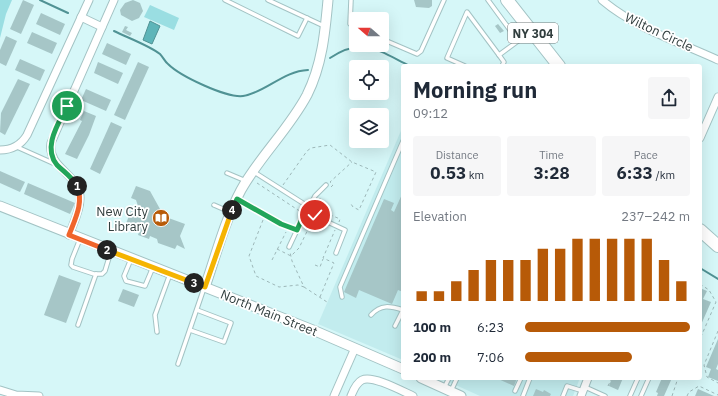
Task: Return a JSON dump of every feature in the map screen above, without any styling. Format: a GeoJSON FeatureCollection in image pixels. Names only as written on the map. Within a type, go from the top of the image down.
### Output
{"type":"FeatureCollection","features":[{"type":"Feature","properties":{"kind":"main road","name":"NY 304"},"geometry":{"type":"LineString","coordinates":[[507,0],[557,64]]}},
{"type":"Feature","properties":{"kind":"main road"},"geometry":{"type":"LineString","coordinates":[[702,232],[718,246]]}},
{"type":"Feature","properties":{"kind":"street"},"geometry":{"type":"LineString","coordinates":[[0,150],[15,148],[23,141],[29,132],[89,0]]}},
{"type":"Feature","properties":{"kind":"street"},"geometry":{"type":"LineString","coordinates":[[69,235],[78,210],[80,196],[74,181],[54,159],[51,152],[53,137],[114,0]]}},
{"type":"Feature","properties":{"kind":"street"},"geometry":{"type":"LineString","coordinates":[[205,287],[231,212],[246,181],[307,94],[320,61],[328,0]]}},
{"type":"Feature","properties":{"kind":"street","name":"Wilton Circle"},"geometry":{"type":"LineString","coordinates":[[602,0],[615,11],[634,22],[718,60]]}},
{"type":"Feature","properties":{"kind":"street"},"geometry":{"type":"LineString","coordinates":[[81,17],[102,27]]}},
{"type":"Feature","properties":{"kind":"street"},"geometry":{"type":"LineString","coordinates":[[702,134],[715,111],[718,97]]}},
{"type":"Feature","properties":{"kind":"street","name":"North Main Street"},"geometry":{"type":"LineString","coordinates":[[1,209],[205,287],[356,348],[401,369]]}},
{"type":"Feature","properties":{"kind":"street"},"geometry":{"type":"LineString","coordinates":[[334,396],[356,348]]}},
{"type":"Feature","properties":{"kind":"street"},"geometry":{"type":"LineString","coordinates":[[351,396],[355,386],[362,380],[374,379],[413,396]]}},
{"type":"Feature","properties":{"kind":"street"},"geometry":{"type":"LineString","coordinates":[[426,380],[461,396]]}},
{"type":"Feature","properties":{"kind":"street"},"geometry":{"type":"LineString","coordinates":[[583,392],[587,380]]}},
{"type":"Feature","properties":{"kind":"street"},"geometry":{"type":"LineString","coordinates":[[0,390],[16,395],[38,396]]}},
{"type":"Feature","properties":{"kind":"lane"},"geometry":{"type":"LineString","coordinates":[[225,0],[298,36],[307,18]]}},
{"type":"Feature","properties":{"kind":"lane"},"geometry":{"type":"LineString","coordinates":[[268,0],[325,26]]}},
{"type":"Feature","properties":{"kind":"lane"},"geometry":{"type":"LineString","coordinates":[[350,12],[351,0]]}},
{"type":"Feature","properties":{"kind":"lane"},"geometry":{"type":"LineString","coordinates":[[389,42],[417,54],[421,51],[444,0]]}},
{"type":"Feature","properties":{"kind":"lane"},"geometry":{"type":"LineString","coordinates":[[488,0],[518,41]]}},
{"type":"Feature","properties":{"kind":"lane"},"geometry":{"type":"LineString","coordinates":[[460,64],[447,58],[467,12],[504,62],[503,64]]}},
{"type":"Feature","properties":{"kind":"lane"},"geometry":{"type":"LineString","coordinates":[[499,55],[531,31]]}},
{"type":"Feature","properties":{"kind":"lane"},"geometry":{"type":"LineString","coordinates":[[342,297],[340,287],[401,146]]}},
{"type":"Feature","properties":{"kind":"lane"},"geometry":{"type":"LineString","coordinates":[[15,148],[20,148],[61,168]]}},
{"type":"Feature","properties":{"kind":"lane"},"geometry":{"type":"LineString","coordinates":[[253,172],[281,188],[309,207],[315,215],[345,230],[336,253]]}},
{"type":"Feature","properties":{"kind":"lane"},"geometry":{"type":"LineString","coordinates":[[227,173],[246,181]]}},
{"type":"Feature","properties":{"kind":"lane"},"geometry":{"type":"LineString","coordinates":[[289,248],[295,229],[315,196],[326,186]]}},
{"type":"Feature","properties":{"kind":"lane"},"geometry":{"type":"LineString","coordinates":[[237,199],[265,215],[295,229]]}},
{"type":"Feature","properties":{"kind":"lane"},"geometry":{"type":"LineString","coordinates":[[214,205],[231,212]]}},
{"type":"Feature","properties":{"kind":"lane"},"geometry":{"type":"LineString","coordinates":[[80,239],[71,265],[96,274],[102,274],[105,271],[111,251]]}},
{"type":"Feature","properties":{"kind":"lane"},"geometry":{"type":"LineString","coordinates":[[131,259],[124,276],[126,281],[143,287],[146,285],[153,267]]}},
{"type":"Feature","properties":{"kind":"lane"},"geometry":{"type":"LineString","coordinates":[[78,325],[96,274]]}},
{"type":"Feature","properties":{"kind":"lane"},"geometry":{"type":"LineString","coordinates":[[157,332],[155,315],[170,274]]}},
{"type":"Feature","properties":{"kind":"lane"},"geometry":{"type":"LineString","coordinates":[[178,364],[205,287]]}},
{"type":"Feature","properties":{"kind":"lane"},"geometry":{"type":"LineString","coordinates":[[372,315],[378,308],[385,306],[401,310]]}},
{"type":"Feature","properties":{"kind":"lane"},"geometry":{"type":"LineString","coordinates":[[190,330],[224,342],[231,322],[197,310]]}},
{"type":"Feature","properties":{"kind":"lane"},"geometry":{"type":"LineString","coordinates":[[395,326],[401,314]]}},
{"type":"Feature","properties":{"kind":"lane"},"geometry":{"type":"LineString","coordinates":[[448,390],[449,380]]}},
{"type":"Feature","properties":{"kind":"lane"},"geometry":{"type":"LineString","coordinates":[[448,390],[456,380]]}},
{"type":"Feature","properties":{"kind":"lane"},"geometry":{"type":"LineString","coordinates":[[515,391],[520,380]]}},
{"type":"Feature","properties":{"kind":"lane"},"geometry":{"type":"LineString","coordinates":[[523,396],[529,380]]}},
{"type":"Feature","properties":{"kind":"lane"},"geometry":{"type":"LineString","coordinates":[[630,396],[637,380]]}},
{"type":"Feature","properties":{"kind":"lane"},"geometry":{"type":"LineString","coordinates":[[641,396],[648,380]]}},
{"type":"Feature","properties":{"kind":"lane"},"geometry":{"type":"LineString","coordinates":[[563,396],[568,386],[583,392],[605,396]]}},
{"type":"Feature","properties":{"kind":"path"},"geometry":{"type":"LineString","coordinates":[[281,188],[311,148],[330,145],[352,162],[376,172],[360,210],[353,207],[351,204]]}},
{"type":"Feature","properties":{"kind":"path"},"geometry":{"type":"LineString","coordinates":[[328,190],[333,185],[330,182],[352,162]]}},
{"type":"Feature","properties":{"kind":"path"},"geometry":{"type":"LineString","coordinates":[[257,183],[301,212],[295,229],[292,232],[287,230],[272,260]]}},
{"type":"Feature","properties":{"kind":"path"},"geometry":{"type":"LineString","coordinates":[[315,265],[320,267],[340,219],[319,210],[318,203],[322,196]]}},
{"type":"Feature","properties":{"kind":"path"},"geometry":{"type":"LineString","coordinates":[[265,215],[249,254],[255,275],[260,280],[279,287],[298,285],[304,287],[327,302]]}},
{"type":"Feature","properties":{"kind":"path"},"geometry":{"type":"LineString","coordinates":[[291,256],[299,248],[315,215]]}},
{"type":"Feature","properties":{"kind":"path"},"geometry":{"type":"LineString","coordinates":[[289,248],[304,287]]}},
{"type":"Feature","properties":{"kind":"path"},"geometry":{"type":"LineString","coordinates":[[277,249],[291,256]]}},
{"type":"Feature","properties":{"kind":"path"},"geometry":{"type":"LineString","coordinates":[[320,297],[334,263],[323,258]]}},
{"type":"Feature","properties":{"kind":"path"},"geometry":{"type":"LineString","coordinates":[[702,285],[709,290],[716,302],[702,334]]}},
{"type":"Feature","properties":{"kind":"path"},"geometry":{"type":"LineString","coordinates":[[718,330],[704,365],[707,377],[718,383]]}},
{"type":"Feature","properties":{"kind":"path"},"geometry":{"type":"LineString","coordinates":[[608,386],[611,380]]}},
{"type":"Feature","properties":{"kind":"path"},"geometry":{"type":"LineString","coordinates":[[672,396],[677,380]]}},
{"type":"Feature","properties":{"kind":"path"},"geometry":{"type":"LineString","coordinates":[[687,396],[689,392],[699,386],[718,394]]}},
{"type":"Feature","properties":{"kind":"shaded area"},"geometry":{"type":"Polygon","coordinates":[[[0,0],[12,0],[6,14],[0,38],[0,0]]]}},
{"type":"Feature","properties":{"kind":"shaded area"},"geometry":{"type":"Polygon","coordinates":[[[150,5],[179,18],[174,30],[144,17],[150,5]]]}},
{"type":"Feature","properties":{"kind":"shaded area"},"geometry":{"type":"Polygon","coordinates":[[[150,21],[160,26],[152,44],[143,40],[150,21]]]}},
{"type":"Feature","properties":{"kind":"shaded area"},"geometry":{"type":"Polygon","coordinates":[[[401,131],[401,359],[318,324],[401,131]]]}},
{"type":"Feature","properties":{"kind":"shaded area"},"geometry":{"type":"Polygon","coordinates":[[[444,380],[579,380],[573,396],[480,396],[444,380]]]}},
{"type":"Feature","properties":{"kind":"building"},"geometry":{"type":"Polygon","coordinates":[[[23,0],[34,5],[21,34],[10,29],[23,0]]]}},
{"type":"Feature","properties":{"kind":"building"},"geometry":{"type":"Polygon","coordinates":[[[133,0],[140,3],[143,11],[139,18],[132,21],[121,15],[120,10],[125,3],[133,0]]]}},
{"type":"Feature","properties":{"kind":"building"},"geometry":{"type":"Polygon","coordinates":[[[414,0],[432,0],[432,6],[429,8],[416,7],[414,0]]]}},
{"type":"Feature","properties":{"kind":"building"},"geometry":{"type":"Polygon","coordinates":[[[41,13],[65,24],[60,35],[36,24],[41,13]]]}},
{"type":"Feature","properties":{"kind":"building"},"geometry":{"type":"Polygon","coordinates":[[[498,24],[504,31],[500,33],[495,26],[498,24]]]}},
{"type":"Feature","properties":{"kind":"building"},"geometry":{"type":"Polygon","coordinates":[[[125,26],[128,27],[126,30],[132,33],[130,36],[122,32],[125,26]]]}},
{"type":"Feature","properties":{"kind":"building"},"geometry":{"type":"Polygon","coordinates":[[[32,32],[57,43],[52,54],[27,43],[32,32]]]}},
{"type":"Feature","properties":{"kind":"building"},"geometry":{"type":"Polygon","coordinates":[[[6,36],[17,41],[6,66],[0,63],[0,50],[6,36]]]}},
{"type":"Feature","properties":{"kind":"building"},"geometry":{"type":"Polygon","coordinates":[[[107,43],[131,54],[126,65],[102,54],[107,43]]]}},
{"type":"Feature","properties":{"kind":"building"},"geometry":{"type":"Polygon","coordinates":[[[20,59],[45,70],[40,81],[15,70],[20,59]]]}},
{"type":"Feature","properties":{"kind":"building"},"geometry":{"type":"Polygon","coordinates":[[[98,62],[123,73],[118,84],[94,73],[98,62]]]}},
{"type":"Feature","properties":{"kind":"building"},"geometry":{"type":"Polygon","coordinates":[[[138,62],[149,67],[125,120],[114,115],[138,62]]]}},
{"type":"Feature","properties":{"kind":"building"},"geometry":{"type":"Polygon","coordinates":[[[18,79],[30,84],[5,135],[0,132],[1,113],[18,79]]]}},
{"type":"Feature","properties":{"kind":"building"},"geometry":{"type":"Polygon","coordinates":[[[86,89],[111,100],[106,111],[81,100],[86,89]]]}},
{"type":"Feature","properties":{"kind":"building"},"geometry":{"type":"Polygon","coordinates":[[[84,111],[96,116],[89,135],[77,159],[65,154],[82,121],[80,120],[84,111]]]}},
{"type":"Feature","properties":{"kind":"building"},"geometry":{"type":"Polygon","coordinates":[[[111,122],[122,127],[100,174],[90,169],[111,122]]]}},
{"type":"Feature","properties":{"kind":"building"},"geometry":{"type":"Polygon","coordinates":[[[0,171],[25,182],[20,192],[0,183],[0,171]]]}},
{"type":"Feature","properties":{"kind":"building"},"geometry":{"type":"Polygon","coordinates":[[[28,183],[75,203],[70,214],[24,194],[28,183]]]}},
{"type":"Feature","properties":{"kind":"building"},"geometry":{"type":"Polygon","coordinates":[[[136,186],[150,191],[160,209],[165,211],[163,216],[185,224],[180,236],[185,249],[177,245],[175,249],[158,243],[157,239],[150,236],[149,239],[138,235],[139,232],[131,229],[130,231],[125,230],[127,226],[125,226],[131,211],[134,212],[138,206],[136,200],[131,198],[136,186]]]}},
{"type":"Feature","properties":{"kind":"building"},"geometry":{"type":"Polygon","coordinates":[[[401,196],[401,291],[398,290],[392,304],[359,290],[356,298],[344,292],[384,199],[394,203],[391,210],[394,212],[401,196]]]}},
{"type":"Feature","properties":{"kind":"building"},"geometry":{"type":"Polygon","coordinates":[[[59,275],[81,283],[66,323],[44,315],[59,275]]]}},
{"type":"Feature","properties":{"kind":"building"},"geometry":{"type":"Polygon","coordinates":[[[123,289],[139,295],[134,307],[118,301],[123,289]]]}},
{"type":"Feature","properties":{"kind":"building"},"geometry":{"type":"Polygon","coordinates":[[[702,289],[707,291],[703,299],[711,302],[702,322],[702,289]]]}},
{"type":"Feature","properties":{"kind":"building"},"geometry":{"type":"Polygon","coordinates":[[[718,339],[718,364],[716,369],[718,370],[718,381],[708,377],[711,369],[706,367],[718,339]]]}},
{"type":"Feature","properties":{"kind":"building"},"geometry":{"type":"Polygon","coordinates":[[[500,380],[516,380],[514,386],[500,380]]]}},
{"type":"Feature","properties":{"kind":"building"},"geometry":{"type":"Polygon","coordinates":[[[611,380],[622,380],[618,390],[609,386],[611,380]]]}},
{"type":"Feature","properties":{"kind":"building"},"geometry":{"type":"Polygon","coordinates":[[[661,380],[671,380],[664,396],[657,396],[658,393],[656,392],[661,380]]]}},
{"type":"Feature","properties":{"kind":"building"},"geometry":{"type":"Polygon","coordinates":[[[536,389],[543,392],[544,390],[551,394],[550,396],[533,396],[536,389]]]}},
{"type":"Feature","properties":{"kind":"building"},"geometry":{"type":"Polygon","coordinates":[[[698,389],[714,396],[695,396],[698,389]]]}},
{"type":"Feature","properties":{"kind":"waterway"},"geometry":{"type":"LineString","coordinates":[[40,0],[68,13]]}},
{"type":"Feature","properties":{"kind":"waterway"},"geometry":{"type":"LineString","coordinates":[[114,31],[156,51],[174,69],[193,80],[215,90],[235,96],[251,94],[290,74],[308,70]]}},
{"type":"Feature","properties":{"kind":"waterway"},"geometry":{"type":"LineString","coordinates":[[330,58],[341,51],[361,47],[380,51],[406,64]]}},
{"type":"Feature","properties":{"kind":"waterway"},"geometry":{"type":"LineString","coordinates":[[702,269],[718,279]]}},
{"type":"Feature","properties":{"kind":"place","name":"New City Library"},"geometry":{"type":"Point","coordinates":[161,218]}},
{"type":"Feature","properties":{"kind":"route"},"geometry":{"type":"LineString","coordinates":[[67,106],[53,137],[51,152],[58,166],[74,181],[80,193],[80,206],[69,235],[205,287],[237,199],[281,224],[288,225],[297,230],[309,207],[315,215]]}}]}
